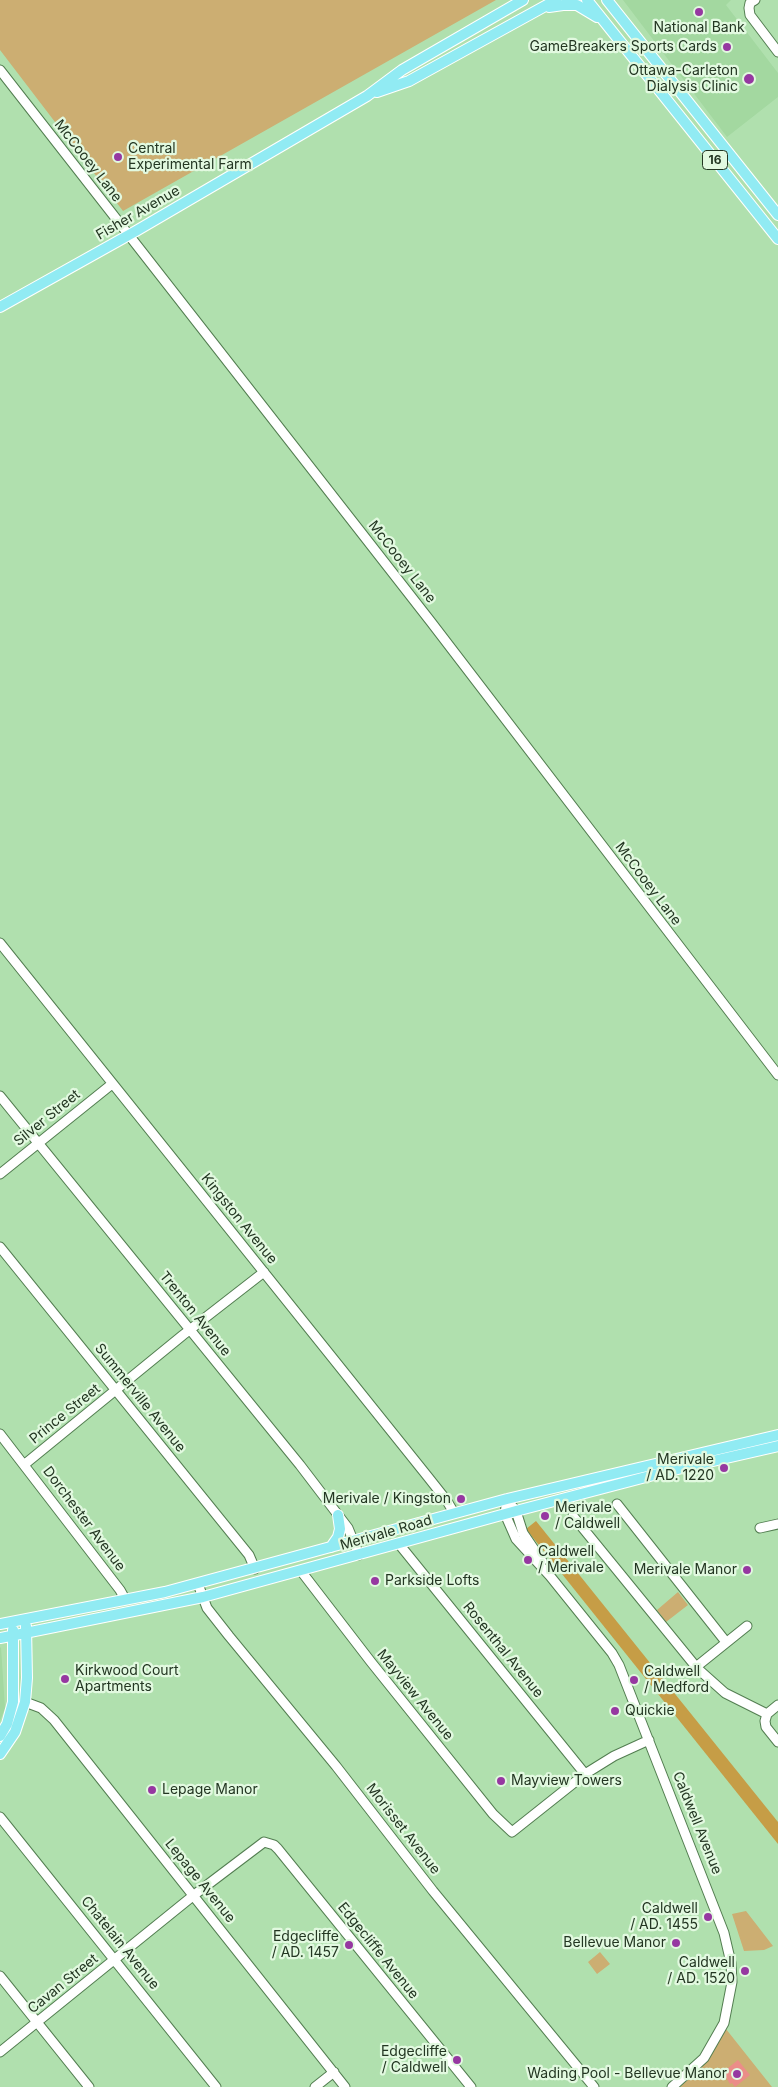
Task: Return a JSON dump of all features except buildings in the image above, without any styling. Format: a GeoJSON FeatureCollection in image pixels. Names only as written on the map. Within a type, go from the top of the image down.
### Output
{"type":"FeatureCollection","features":[{"type":"Feature","properties":{"kind":"main road","name":"Fisher Avenue"},"geometry":{"type":"LineString","coordinates":[[0,307],[367,96],[402,70],[524,0]]}},
{"type":"Feature","properties":{"kind":"main road","name":"Fisher Avenue"},"geometry":{"type":"LineString","coordinates":[[367,96],[409,81],[556,0]]}},
{"type":"Feature","properties":{"kind":"main road","name":"16"},"geometry":{"type":"LineString","coordinates":[[587,0],[778,239]]}},
{"type":"Feature","properties":{"kind":"main road","name":"16"},"geometry":{"type":"LineString","coordinates":[[611,3],[778,215]]}},
{"type":"Feature","properties":{"kind":"main road"},"geometry":{"type":"LineString","coordinates":[[539,9],[562,4],[577,5],[604,21]]}},
{"type":"Feature","properties":{"kind":"main road","name":"Merivale Road"},"geometry":{"type":"LineString","coordinates":[[0,1624],[198,1584],[507,1499],[778,1435]]}},
{"type":"Feature","properties":{"kind":"main road","name":"Merivale Road"},"geometry":{"type":"LineString","coordinates":[[0,1638],[203,1597],[516,1511],[665,1472],[778,1446]]}},
{"type":"Feature","properties":{"kind":"main road"},"geometry":{"type":"LineString","coordinates":[[331,1548],[338,1537],[340,1529],[338,1515]]}},
{"type":"Feature","properties":{"kind":"main road"},"geometry":{"type":"LineString","coordinates":[[203,1597],[251,1576],[255,1569]]}},
{"type":"Feature","properties":{"kind":"main road"},"geometry":{"type":"LineString","coordinates":[[0,1754],[14,1732],[25,1702],[27,1682],[26,1619]]}},
{"type":"Feature","properties":{"kind":"main road"},"geometry":{"type":"LineString","coordinates":[[0,1736],[7,1724],[13,1702],[13,1622]]}},
{"type":"Feature","properties":{"kind":"street"},"geometry":{"type":"LineString","coordinates":[[755,0],[750,3],[750,15],[778,52]]}},
{"type":"Feature","properties":{"kind":"street","name":"McCooey Lane"},"geometry":{"type":"LineString","coordinates":[[0,70],[431,622],[778,1075]]}},
{"type":"Feature","properties":{"kind":"street","name":"Kingston Avenue"},"geometry":{"type":"LineString","coordinates":[[0,943],[447,1501],[454,1514]]}},
{"type":"Feature","properties":{"kind":"street","name":"Silver Street"},"geometry":{"type":"LineString","coordinates":[[0,1174],[112,1084]]}},
{"type":"Feature","properties":{"kind":"street","name":"Trenton Avenue"},"geometry":{"type":"LineString","coordinates":[[0,1096],[190,1329],[338,1515],[348,1528],[359,1555]]}},
{"type":"Feature","properties":{"kind":"street","name":"Summerville Avenue"},"geometry":{"type":"LineString","coordinates":[[0,1247],[249,1555],[255,1569]]}},
{"type":"Feature","properties":{"kind":"street","name":"Prince Street"},"geometry":{"type":"LineString","coordinates":[[25,1464],[190,1329],[264,1272]]}},
{"type":"Feature","properties":{"kind":"street","name":"Dorchester Avenue"},"geometry":{"type":"LineString","coordinates":[[0,1434],[25,1464],[125,1599]]}},
{"type":"Feature","properties":{"kind":"street"},"geometry":{"type":"LineString","coordinates":[[505,1514],[507,1499]]}},
{"type":"Feature","properties":{"kind":"street","name":"Caldwell Avenue"},"geometry":{"type":"LineString","coordinates":[[507,1499],[516,1511],[523,1533],[550,1576]]}},
{"type":"Feature","properties":{"kind":"street"},"geometry":{"type":"LineString","coordinates":[[617,1504],[726,1642]]}},
{"type":"Feature","properties":{"kind":"street","name":"Caldwell Avenue"},"geometry":{"type":"LineString","coordinates":[[505,1514],[516,1539],[550,1576],[612,1653],[649,1740],[724,1933],[731,1963],[732,1982],[730,2000],[723,2025],[704,2058],[672,2087]]}},
{"type":"Feature","properties":{"kind":"street"},"geometry":{"type":"LineString","coordinates":[[573,1516],[696,1667],[725,1693],[767,1714]]}},
{"type":"Feature","properties":{"kind":"street"},"geometry":{"type":"LineString","coordinates":[[760,1528],[778,1524]]}},
{"type":"Feature","properties":{"kind":"street","name":"Rosenthal Avenue"},"geometry":{"type":"LineString","coordinates":[[399,1544],[585,1774]]}},
{"type":"Feature","properties":{"kind":"street","name":"Mayview Avenue"},"geometry":{"type":"LineString","coordinates":[[301,1571],[430,1735],[494,1814],[512,1832],[585,1774]]}},
{"type":"Feature","properties":{"kind":"street","name":"Morisset Avenue"},"geometry":{"type":"LineString","coordinates":[[198,1584],[207,1608],[229,1636],[336,1766],[433,1891],[594,2087]]}},
{"type":"Feature","properties":{"kind":"street"},"geometry":{"type":"LineString","coordinates":[[696,1667],[746,1626]]}},
{"type":"Feature","properties":{"kind":"street","name":"Lepage Avenue"},"geometry":{"type":"LineString","coordinates":[[25,1702],[38,1706],[52,1717],[346,2087]]}},
{"type":"Feature","properties":{"kind":"street"},"geometry":{"type":"LineString","coordinates":[[778,1705],[767,1714],[764,1721],[766,1728],[778,1742]]}},
{"type":"Feature","properties":{"kind":"street"},"geometry":{"type":"LineString","coordinates":[[585,1774],[614,1756],[649,1740]]}},
{"type":"Feature","properties":{"kind":"street","name":"Chatelain Avenue"},"geometry":{"type":"LineString","coordinates":[[0,1816],[116,1959],[216,2087]]}},
{"type":"Feature","properties":{"kind":"street","name":"Edgecliffe Avenue"},"geometry":{"type":"LineString","coordinates":[[259,1844],[269,1843],[278,1849],[471,2087]]}},
{"type":"Feature","properties":{"kind":"street","name":"Cavan Street"},"geometry":{"type":"LineString","coordinates":[[0,2052],[259,1844]]}},
{"type":"Feature","properties":{"kind":"street"},"geometry":{"type":"LineString","coordinates":[[0,1976],[88,2087]]}},
{"type":"Feature","properties":{"kind":"street"},"geometry":{"type":"LineString","coordinates":[[315,2087],[334,2072]]}},
{"type":"Feature","properties":{"kind":"shaded area","name":"Central Experimental Farm"},"geometry":{"type":"Polygon","coordinates":[[[0,0],[496,0],[123,211],[0,50],[0,0]]]}},
{"type":"Feature","properties":{"kind":"shaded area"},"geometry":{"type":"Polygon","coordinates":[[[623,0],[731,0],[726,5],[778,73],[778,97],[727,137],[623,0]]]}},
{"type":"Feature","properties":{"kind":"shaded area"},"geometry":{"type":"Polygon","coordinates":[[[536,1521],[778,1822],[778,1844],[526,1529],[536,1521]]]}},
{"type":"Feature","properties":{"kind":"shaded area"},"geometry":{"type":"Polygon","coordinates":[[[678,1592],[688,1605],[666,1622],[657,1610],[678,1592]]]}},
{"type":"Feature","properties":{"kind":"shaded area"},"geometry":{"type":"Polygon","coordinates":[[[0,1648],[5,1708],[0,1721],[0,1648]]]}},
{"type":"Feature","properties":{"kind":"shaded area"},"geometry":{"type":"Polygon","coordinates":[[[746,1911],[773,1946],[764,1950],[744,1951],[732,1914],[746,1911]]]}},
{"type":"Feature","properties":{"kind":"shaded area"},"geometry":{"type":"Polygon","coordinates":[[[600,1952],[610,1964],[597,1974],[588,1962],[600,1952]]]}},
{"type":"Feature","properties":{"kind":"shaded area"},"geometry":{"type":"Polygon","coordinates":[[[726,2029],[772,2087],[680,2087],[708,2060],[726,2029]]]}},
{"type":"Feature","properties":{"kind":"shaded area","name":"Wading Pool - Bellevue Manor"},"geometry":{"type":"Polygon","coordinates":[[[738,2060],[750,2075],[735,2087],[732,2083],[730,2084],[723,2072],[738,2060]]]}},
{"type":"Feature","properties":{"kind":"place","name":"National Bank"},"geometry":{"type":"Point","coordinates":[699,12]}},
{"type":"Feature","properties":{"kind":"place","name":"GameBreakers Sports Cards"},"geometry":{"type":"Point","coordinates":[727,47]}},
{"type":"Feature","properties":{"kind":"place","name":"Ottawa-Carleton Dialysis Clinic"},"geometry":{"type":"Point","coordinates":[749,79]}},
{"type":"Feature","properties":{"kind":"place","name":"Central Experimental Farm"},"geometry":{"type":"Point","coordinates":[118,157]}},
{"type":"Feature","properties":{"kind":"place","name":"Merivale / AD. 1220"},"geometry":{"type":"Point","coordinates":[724,1468]}},
{"type":"Feature","properties":{"kind":"place","name":"Merivale / Kingston"},"geometry":{"type":"Point","coordinates":[461,1499]}},
{"type":"Feature","properties":{"kind":"place","name":"Merivale / Caldwell"},"geometry":{"type":"Point","coordinates":[545,1516]}},
{"type":"Feature","properties":{"kind":"place","name":"Caldwell / Merivale"},"geometry":{"type":"Point","coordinates":[528,1560]}},
{"type":"Feature","properties":{"kind":"place","name":"Merivale Manor"},"geometry":{"type":"Point","coordinates":[747,1570]}},
{"type":"Feature","properties":{"kind":"place","name":"Parkside Lofts"},"geometry":{"type":"Point","coordinates":[375,1581]}},
{"type":"Feature","properties":{"kind":"place","name":"Kirkwood Court Apartments"},"geometry":{"type":"Point","coordinates":[65,1679]}},
{"type":"Feature","properties":{"kind":"place","name":"Caldwell / Medford"},"geometry":{"type":"Point","coordinates":[634,1680]}},
{"type":"Feature","properties":{"kind":"place","name":"Quickie"},"geometry":{"type":"Point","coordinates":[615,1711]}},
{"type":"Feature","properties":{"kind":"place","name":"Mayview Towers"},"geometry":{"type":"Point","coordinates":[501,1781]}},
{"type":"Feature","properties":{"kind":"place","name":"Lepage Manor"},"geometry":{"type":"Point","coordinates":[152,1790]}},
{"type":"Feature","properties":{"kind":"place","name":"Caldwell / AD. 1455"},"geometry":{"type":"Point","coordinates":[708,1917]}},
{"type":"Feature","properties":{"kind":"place","name":"Bellevue Manor"},"geometry":{"type":"Point","coordinates":[676,1943]}},
{"type":"Feature","properties":{"kind":"place","name":"Edgecliffe / AD. 1457"},"geometry":{"type":"Point","coordinates":[349,1945]}},
{"type":"Feature","properties":{"kind":"place","name":"Caldwell / AD. 1520"},"geometry":{"type":"Point","coordinates":[745,1971]}},
{"type":"Feature","properties":{"kind":"place","name":"Edgecliffe / Caldwell"},"geometry":{"type":"Point","coordinates":[457,2060]}},
{"type":"Feature","properties":{"kind":"place","name":"Wading Pool - Bellevue Manor"},"geometry":{"type":"Point","coordinates":[737,2074]}}]}
